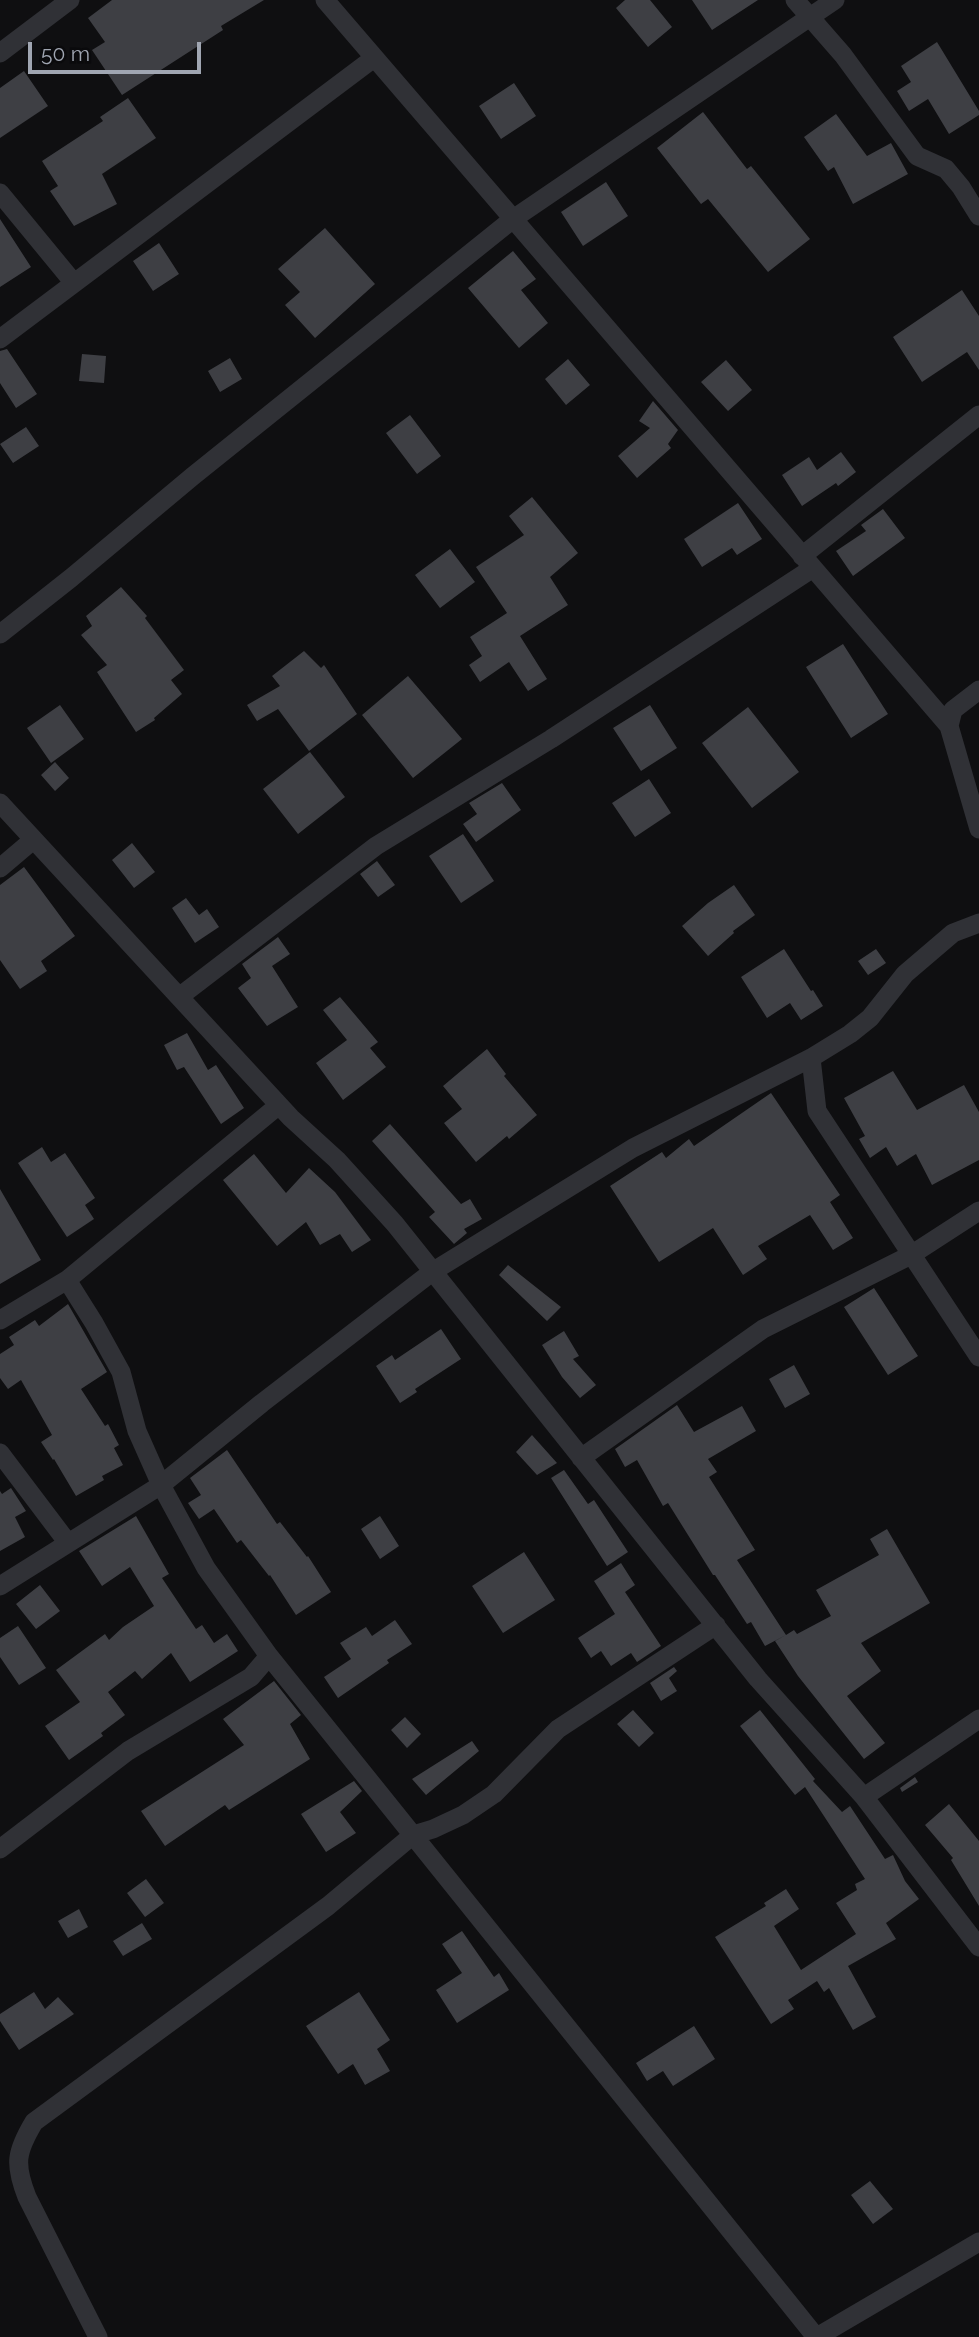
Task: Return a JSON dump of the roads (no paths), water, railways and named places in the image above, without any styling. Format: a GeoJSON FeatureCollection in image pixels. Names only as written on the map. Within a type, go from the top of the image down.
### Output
{"type":"FeatureCollection","features":[{"type":"Feature","properties":{"kind":"street"},"geometry":{"type":"LineString","coordinates":[[0,53],[71,0]]}},
{"type":"Feature","properties":{"kind":"street"},"geometry":{"type":"LineString","coordinates":[[325,0],[949,726],[979,829]]}},
{"type":"Feature","properties":{"kind":"street"},"geometry":{"type":"LineString","coordinates":[[794,0],[843,55],[917,156],[946,169],[979,216]]}},
{"type":"Feature","properties":{"kind":"street"},"geometry":{"type":"LineString","coordinates":[[0,634],[513,219],[835,0]]}},
{"type":"Feature","properties":{"kind":"street"},"geometry":{"type":"LineString","coordinates":[[0,339],[374,58]]}},
{"type":"Feature","properties":{"kind":"street"},"geometry":{"type":"LineString","coordinates":[[0,192],[74,283]]}},
{"type":"Feature","properties":{"kind":"street"},"geometry":{"type":"LineString","coordinates":[[179,997],[376,846],[551,739],[807,562],[979,415]]}},
{"type":"Feature","properties":{"kind":"street"},"geometry":{"type":"LineString","coordinates":[[949,726],[953,710],[979,690]]}},
{"type":"Feature","properties":{"kind":"street"},"geometry":{"type":"LineString","coordinates":[[0,803],[279,1105],[345,1169],[395,1224],[758,1679],[864,1797],[979,1947]]}},
{"type":"Feature","properties":{"kind":"street"},"geometry":{"type":"LineString","coordinates":[[0,868],[33,840]]}},
{"type":"Feature","properties":{"kind":"street"},"geometry":{"type":"LineString","coordinates":[[0,1586],[161,1485],[432,1272],[633,1148],[811,1058],[850,1034],[870,1018],[905,974],[953,933],[979,923]]}},
{"type":"Feature","properties":{"kind":"street"},"geometry":{"type":"LineString","coordinates":[[811,1058],[817,1111],[979,1357]]}},
{"type":"Feature","properties":{"kind":"street"},"geometry":{"type":"LineString","coordinates":[[0,1320],[67,1280],[279,1105]]}},
{"type":"Feature","properties":{"kind":"street"},"geometry":{"type":"LineString","coordinates":[[581,1458],[763,1329],[911,1255],[979,1211]]}},
{"type":"Feature","properties":{"kind":"street"},"geometry":{"type":"LineString","coordinates":[[67,1280],[121,1372],[137,1431],[161,1485],[206,1569],[269,1656],[816,2337],[979,2242]]}},
{"type":"Feature","properties":{"kind":"street"},"geometry":{"type":"LineString","coordinates":[[0,1453],[68,1543]]}},
{"type":"Feature","properties":{"kind":"street"},"geometry":{"type":"LineString","coordinates":[[98,2337],[18,2174],[20,2144],[34,2122],[328,1906],[414,1835],[463,1815],[495,1794],[558,1729],[716,1625]]}},
{"type":"Feature","properties":{"kind":"street"},"geometry":{"type":"LineString","coordinates":[[0,1849],[128,1751],[251,1677],[269,1656]]}},
{"type":"Feature","properties":{"kind":"street"},"geometry":{"type":"LineString","coordinates":[[864,1797],[979,1719]]}}]}
